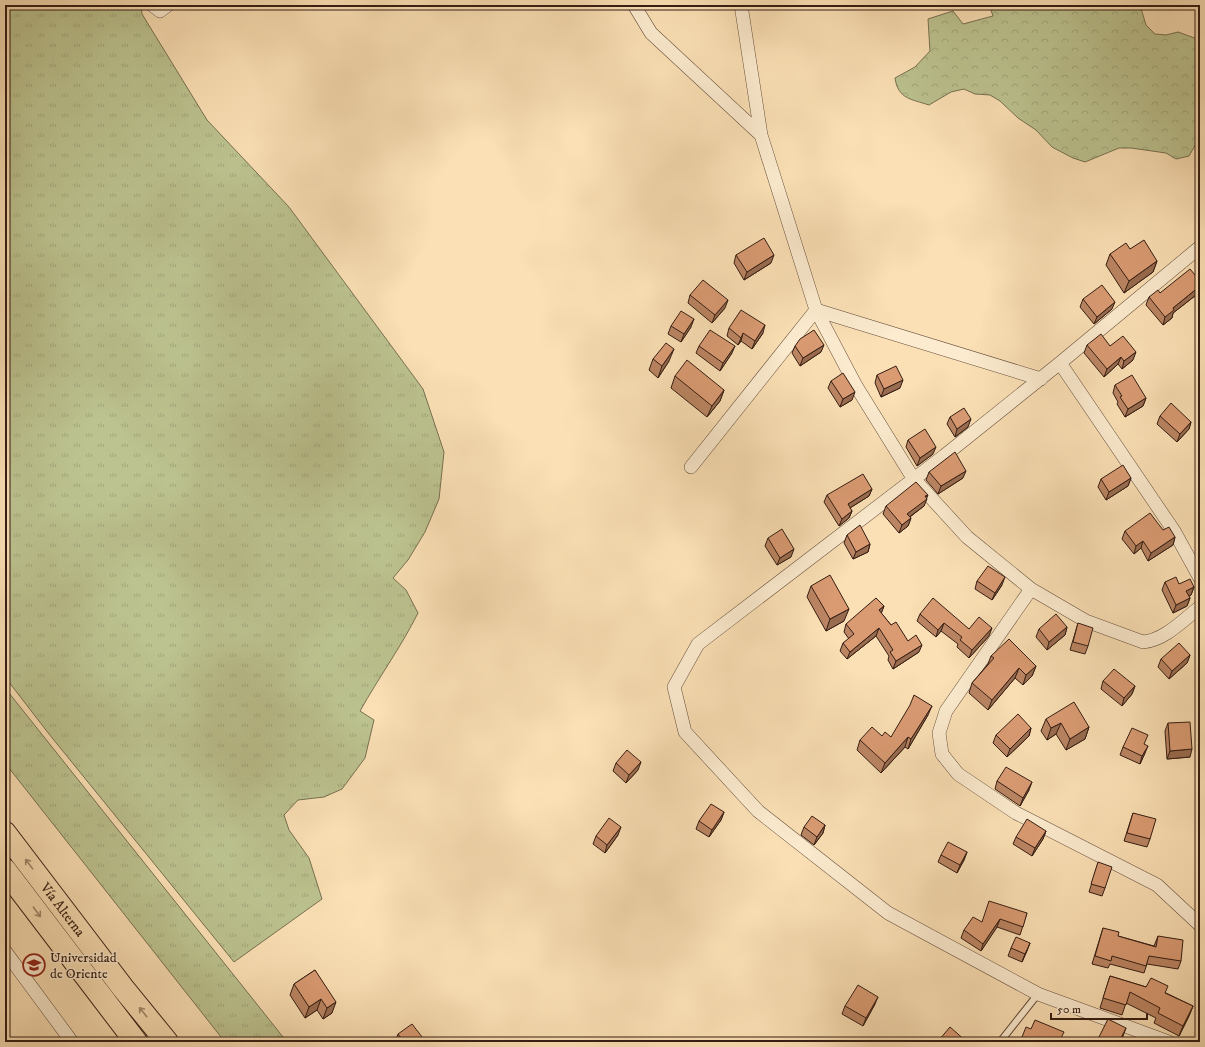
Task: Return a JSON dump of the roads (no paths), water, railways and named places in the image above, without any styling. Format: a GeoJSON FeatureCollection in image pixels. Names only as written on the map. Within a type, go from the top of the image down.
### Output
{"type":"FeatureCollection","features":[{"type":"Feature","properties":{"kind":"highway","name":"Vía Alterna"},"geometry":{"type":"LineString","coordinates":[[5,833],[123,988],[167,1042]]}},
{"type":"Feature","properties":{"kind":"highway","name":"Vía Alterna"},"geometry":{"type":"LineString","coordinates":[[5,870],[136,1042]]}},
{"type":"Feature","properties":{"kind":"street"},"geometry":{"type":"LineString","coordinates":[[152,5],[156,10],[160,11],[168,5]]}},
{"type":"Feature","properties":{"kind":"street"},"geometry":{"type":"LineString","coordinates":[[634,5],[652,33],[762,135]]}},
{"type":"Feature","properties":{"kind":"street"},"geometry":{"type":"LineString","coordinates":[[741,5],[762,135],[816,310],[856,386],[914,478],[967,537],[1031,589],[1086,621],[1143,642],[1152,641],[1160,638],[1200,607]]}},
{"type":"Feature","properties":{"kind":"street"},"geometry":{"type":"LineString","coordinates":[[1169,1042],[1038,994],[888,913],[758,812],[685,732],[674,687],[698,644],[1041,379],[1200,247]]}},
{"type":"Feature","properties":{"kind":"street"},"geometry":{"type":"LineString","coordinates":[[816,310],[1041,379]]}},
{"type":"Feature","properties":{"kind":"street"},"geometry":{"type":"LineString","coordinates":[[691,467],[816,310]]}},
{"type":"Feature","properties":{"kind":"street"},"geometry":{"type":"LineString","coordinates":[[1060,363],[1174,531],[1200,578]]}},
{"type":"Feature","properties":{"kind":"street"},"geometry":{"type":"LineString","coordinates":[[1031,589],[946,711],[939,733],[942,754],[958,774],[1016,813],[1157,885],[1200,925]]}},
{"type":"Feature","properties":{"kind":"street"},"geometry":{"type":"LineString","coordinates":[[5,951],[72,1042]]}},
{"type":"Feature","properties":{"kind":"lane"},"geometry":{"type":"LineString","coordinates":[[1000,1042],[1038,994]]}},
{"type":"Feature","properties":{"kind":"place","name":"Universidad de Oriente"},"geometry":{"type":"Point","coordinates":[34,965]}}]}
